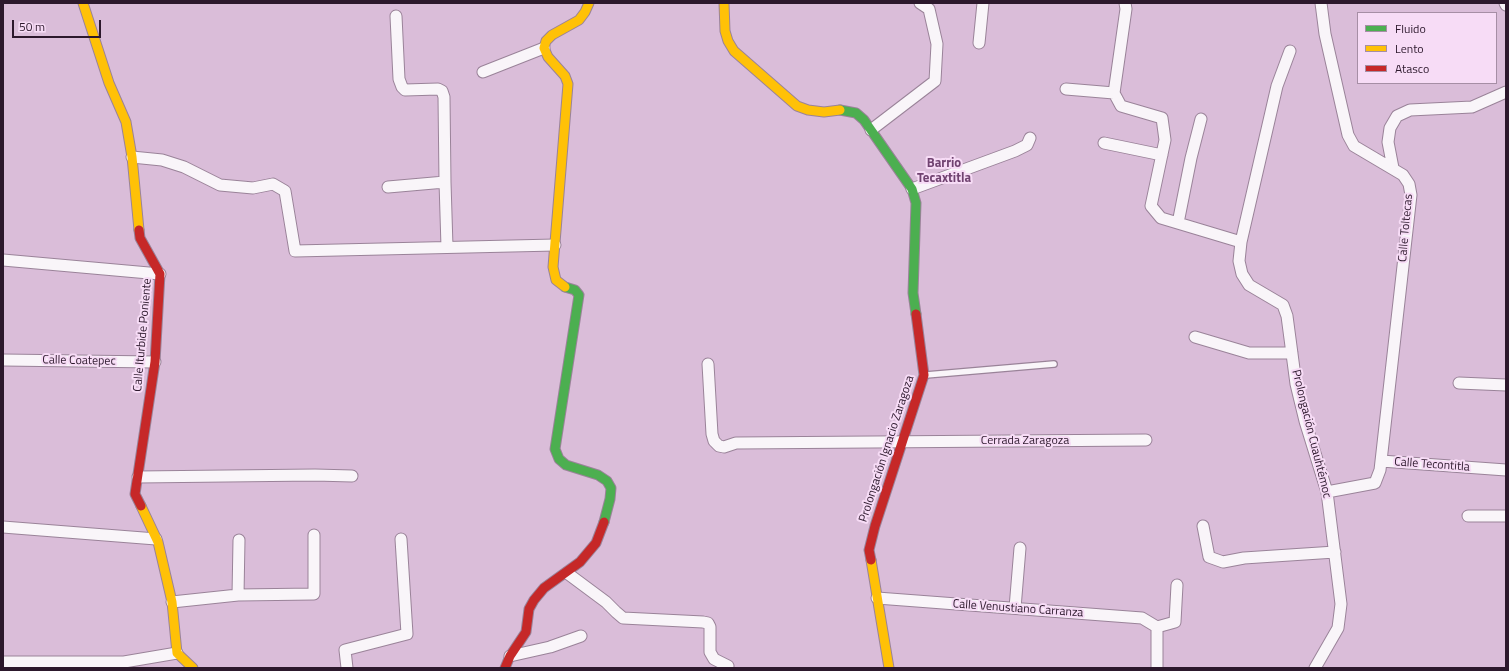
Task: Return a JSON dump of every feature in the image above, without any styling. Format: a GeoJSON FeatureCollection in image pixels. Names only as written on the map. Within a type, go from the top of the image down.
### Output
{"type":"FeatureCollection","features":[{"type":"Feature","properties":{"kind":"street","name":"Calle Iturbide Poniente"},"geometry":{"type":"LineString","coordinates":[[83,3],[109,83],[126,122],[132,157],[140,238],[160,274],[155,362],[135,494],[158,542],[172,602],[176,653]]}},
{"type":"Feature","properties":{"kind":"street"},"geometry":{"type":"LineString","coordinates":[[505,668],[510,656],[526,632],[529,609],[534,600],[544,588],[567,573],[580,562],[596,543],[606,520],[610,499],[610,488],[607,481],[598,475],[566,465],[559,459],[555,449],[579,295],[575,290],[564,287],[556,280],[553,267],[568,84],[565,76],[548,57],[544,48],[546,41],[552,35],[579,20],[589,3]]}},
{"type":"Feature","properties":{"kind":"street","name":"Prolongación Ignacio Zaragoza"},"geometry":{"type":"LineString","coordinates":[[724,3],[725,31],[728,41],[734,51],[797,106],[808,110],[824,112],[844,110],[856,113],[864,120],[912,189],[916,202],[914,293],[924,375],[875,526],[869,550],[889,668]]}},
{"type":"Feature","properties":{"kind":"street"},"geometry":{"type":"LineString","coordinates":[[871,130],[935,81],[937,44],[929,9],[920,3]]}},
{"type":"Feature","properties":{"kind":"street"},"geometry":{"type":"LineString","coordinates":[[979,43],[983,3]]}},
{"type":"Feature","properties":{"kind":"street"},"geometry":{"type":"LineString","coordinates":[[1125,3],[1126,9],[1114,93],[1121,106],[1162,118],[1165,140],[1151,206],[1161,218],[1241,242],[1277,86],[1290,51]]}},
{"type":"Feature","properties":{"kind":"street","name":"Calle Toltecas"},"geometry":{"type":"LineString","coordinates":[[1321,3],[1325,34],[1348,134],[1354,146],[1403,175],[1409,184],[1411,195],[1381,461]]}},
{"type":"Feature","properties":{"kind":"street"},"geometry":{"type":"LineString","coordinates":[[396,16],[399,79],[402,87],[405,90],[438,89],[442,91],[444,97],[447,247]]}},
{"type":"Feature","properties":{"kind":"street"},"geometry":{"type":"LineString","coordinates":[[483,72],[544,48]]}},
{"type":"Feature","properties":{"kind":"street"},"geometry":{"type":"LineString","coordinates":[[1066,89],[1114,93]]}},
{"type":"Feature","properties":{"kind":"street"},"geometry":{"type":"LineString","coordinates":[[1393,168],[1388,142],[1390,128],[1397,116],[1410,110],[1472,107],[1506,92]]}},
{"type":"Feature","properties":{"kind":"street"},"geometry":{"type":"LineString","coordinates":[[1178,223],[1191,158],[1201,119]]}},
{"type":"Feature","properties":{"kind":"street"},"geometry":{"type":"LineString","coordinates":[[912,189],[1015,151],[1027,145],[1030,138]]}},
{"type":"Feature","properties":{"kind":"street"},"geometry":{"type":"LineString","coordinates":[[1104,143],[1162,154]]}},
{"type":"Feature","properties":{"kind":"street"},"geometry":{"type":"LineString","coordinates":[[132,157],[162,160],[177,165],[220,186],[253,188],[273,184],[285,191],[295,251],[555,245]]}},
{"type":"Feature","properties":{"kind":"street"},"geometry":{"type":"LineString","coordinates":[[388,187],[445,182]]}},
{"type":"Feature","properties":{"kind":"street","name":"Prolongación Cuauhtémoc"},"geometry":{"type":"LineString","coordinates":[[1241,242],[1239,261],[1242,274],[1249,286],[1283,305],[1287,316],[1296,384],[1327,492],[1341,604],[1338,628],[1315,668]]}},
{"type":"Feature","properties":{"kind":"street"},"geometry":{"type":"LineString","coordinates":[[3,260],[160,274]]}},
{"type":"Feature","properties":{"kind":"street"},"geometry":{"type":"LineString","coordinates":[[1195,337],[1249,353],[1292,353]]}},
{"type":"Feature","properties":{"kind":"street","name":"Calle Coatepec"},"geometry":{"type":"LineString","coordinates":[[3,360],[155,362]]}},
{"type":"Feature","properties":{"kind":"street","name":"Cerrada Zaragoza"},"geometry":{"type":"LineString","coordinates":[[708,364],[712,434],[714,441],[719,446],[736,443],[1146,440]]}},
{"type":"Feature","properties":{"kind":"street"},"geometry":{"type":"LineString","coordinates":[[1459,383],[1506,385]]}},
{"type":"Feature","properties":{"kind":"street","name":"Calle Tecontitla"},"geometry":{"type":"LineString","coordinates":[[1327,492],[1375,483],[1380,470],[1381,461],[1506,470]]}},
{"type":"Feature","properties":{"kind":"street"},"geometry":{"type":"LineString","coordinates":[[138,478],[315,475],[352,476]]}},
{"type":"Feature","properties":{"kind":"street"},"geometry":{"type":"LineString","coordinates":[[1468,516],[1506,516]]}},
{"type":"Feature","properties":{"kind":"street"},"geometry":{"type":"LineString","coordinates":[[1203,526],[1209,557],[1223,562],[1244,558],[1335,552]]}},
{"type":"Feature","properties":{"kind":"street"},"geometry":{"type":"LineString","coordinates":[[3,527],[156,539]]}},
{"type":"Feature","properties":{"kind":"street"},"geometry":{"type":"LineString","coordinates":[[172,602],[238,595],[314,594],[314,535]]}},
{"type":"Feature","properties":{"kind":"street"},"geometry":{"type":"LineString","coordinates":[[238,595],[239,540]]}},
{"type":"Feature","properties":{"kind":"street"},"geometry":{"type":"LineString","coordinates":[[347,668],[345,650],[407,634],[401,540]]}},
{"type":"Feature","properties":{"kind":"street"},"geometry":{"type":"LineString","coordinates":[[1014,608],[1020,548]]}},
{"type":"Feature","properties":{"kind":"street"},"geometry":{"type":"LineString","coordinates":[[567,573],[606,602],[624,618],[703,622],[708,624],[710,627],[710,652],[714,659],[728,666]]}},
{"type":"Feature","properties":{"kind":"street"},"geometry":{"type":"LineString","coordinates":[[1157,668],[1157,627],[1175,622],[1177,585]]}},
{"type":"Feature","properties":{"kind":"street","name":"Calle Venustiano Carranza"},"geometry":{"type":"LineString","coordinates":[[877,598],[1142,618],[1157,627]]}},
{"type":"Feature","properties":{"kind":"street"},"geometry":{"type":"LineString","coordinates":[[510,656],[550,648],[581,636]]}},
{"type":"Feature","properties":{"kind":"street"},"geometry":{"type":"LineString","coordinates":[[3,662],[124,665],[176,653],[191,667]]}},
{"type":"Feature","properties":{"kind":"lane"},"geometry":{"type":"LineString","coordinates":[[924,375],[1054,364]]}},
{"type":"Feature","properties":{"kind":"traffic: fast"},"geometry":{"type":"LineString","coordinates":[[840,110],[856,113],[864,120],[912,189],[916,203],[913,293],[916,314]]}},
{"type":"Feature","properties":{"kind":"traffic: fast"},"geometry":{"type":"LineString","coordinates":[[565,287],[575,290],[579,295],[555,449],[559,459],[566,465],[598,475],[607,481],[611,488],[610,499],[604,522]]}},
{"type":"Feature","properties":{"kind":"traffic: slow"},"geometry":{"type":"LineString","coordinates":[[83,3],[109,83],[126,122],[132,157],[139,230]]}},
{"type":"Feature","properties":{"kind":"traffic: slow"},"geometry":{"type":"LineString","coordinates":[[565,287],[556,280],[553,267],[568,84],[565,76],[548,57],[544,48],[546,41],[552,35],[579,20],[589,3]]}},
{"type":"Feature","properties":{"kind":"traffic: slow"},"geometry":{"type":"LineString","coordinates":[[724,3],[725,31],[728,41],[734,51],[797,106],[808,110],[824,112],[840,110]]}},
{"type":"Feature","properties":{"kind":"traffic: slow"},"geometry":{"type":"LineString","coordinates":[[141,506],[158,542],[172,602],[177,653],[193,668]]}},
{"type":"Feature","properties":{"kind":"traffic: slow"},"geometry":{"type":"LineString","coordinates":[[871,560],[889,668]]}},
{"type":"Feature","properties":{"kind":"traffic: jam"},"geometry":{"type":"LineString","coordinates":[[139,230],[140,238],[160,274],[155,362],[135,494],[141,506]]}},
{"type":"Feature","properties":{"kind":"traffic: jam"},"geometry":{"type":"LineString","coordinates":[[871,560],[869,550],[875,526],[924,375],[916,314]]}},
{"type":"Feature","properties":{"kind":"traffic: jam"},"geometry":{"type":"LineString","coordinates":[[505,668],[510,656],[526,632],[529,609],[534,600],[544,588],[580,562],[596,543],[604,522]]}},
{"type":"Feature","properties":{"kind":"district","name":"Barrio Tecaxtitla"},"geometry":{"type":"Point","coordinates":[944,172]}}]}
